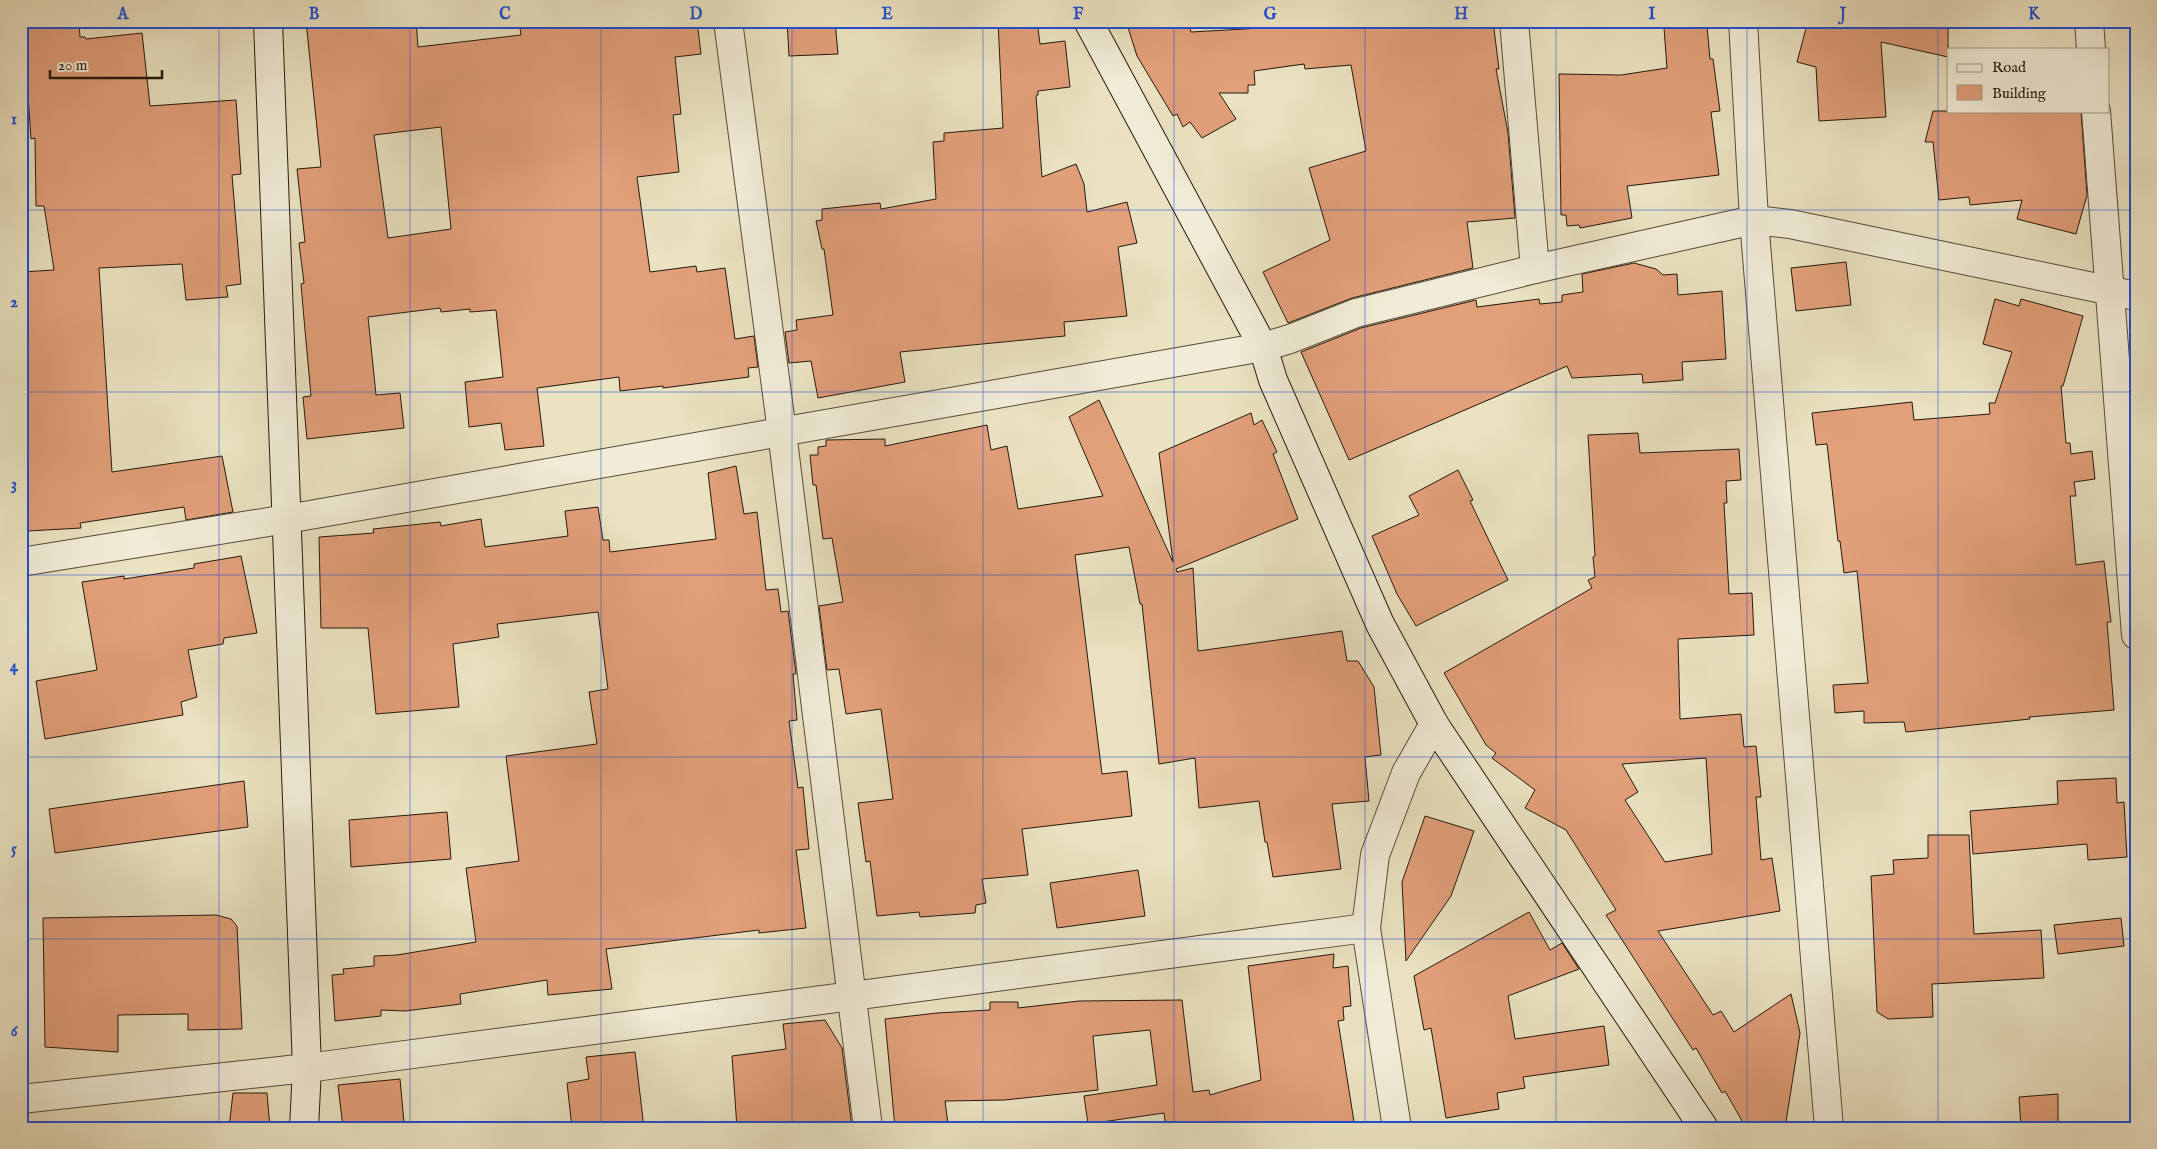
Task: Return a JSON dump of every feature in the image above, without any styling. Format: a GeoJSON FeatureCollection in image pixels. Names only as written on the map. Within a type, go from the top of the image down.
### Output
{"type":"FeatureCollection","features":[{"type":"Feature","properties":{"kind":"street"},"geometry":{"type":"LineString","coordinates":[[268,21],[307,1068],[304,1128]]}},
{"type":"Feature","properties":{"kind":"street"},"geometry":{"type":"LineString","coordinates":[[728,21],[782,432],[868,1128]]}},
{"type":"Feature","properties":{"kind":"street"},"geometry":{"type":"LineString","coordinates":[[1088,21],[1262,348],[1273,380],[1380,624],[1434,724],[1704,1128]]}},
{"type":"Feature","properties":{"kind":"street"},"geometry":{"type":"LineString","coordinates":[[1514,21],[1535,269]]}},
{"type":"Feature","properties":{"kind":"street"},"geometry":{"type":"LineString","coordinates":[[1743,21],[1754,220],[1829,1128]]}},
{"type":"Feature","properties":{"kind":"street"},"geometry":{"type":"LineString","coordinates":[[2090,21],[2092,48]]}},
{"type":"Feature","properties":{"kind":"street"},"geometry":{"type":"LineString","coordinates":[[2096,112],[2136,635]]}},
{"type":"Feature","properties":{"kind":"street"},"geometry":{"type":"LineString","coordinates":[[21,562],[286,519],[1262,348],[1356,313],[1535,269],[1754,220],[1790,224],[2136,296]]}},
{"type":"Feature","properties":{"kind":"street"},"geometry":{"type":"LineString","coordinates":[[1396,1128],[1366,928],[1375,855],[1406,773],[1434,724]]}},
{"type":"Feature","properties":{"kind":"street"},"geometry":{"type":"LineString","coordinates":[[21,1099],[307,1068],[1366,928]]}},
{"type":"Feature","properties":{"kind":"building"},"geometry":{"type":"Polygon","coordinates":[[[23,21],[79,21],[80,37],[85,37],[86,39],[142,33],[150,106],[236,100],[241,174],[232,175],[241,284],[226,286],[228,297],[186,300],[182,264],[99,268],[112,472],[222,456],[233,512],[186,520],[184,507],[80,523],[81,528],[28,531],[26,494],[21,494],[21,272],[54,270],[44,206],[36,206],[35,138],[31,139],[23,21]]]}},
{"type":"Feature","properties":{"kind":"building"},"geometry":{"type":"Polygon","coordinates":[[[306,21],[416,21],[418,47],[521,35],[519,21],[697,21],[701,54],[675,57],[681,114],[673,115],[679,172],[637,177],[650,272],[696,266],[697,272],[725,268],[735,339],[754,336],[758,367],[748,368],[749,377],[663,388],[663,386],[620,391],[619,377],[537,388],[544,446],[505,450],[501,423],[469,427],[465,382],[503,377],[496,310],[470,312],[470,309],[441,312],[440,308],[368,317],[376,395],[400,393],[404,428],[307,439],[303,397],[311,396],[301,284],[304,283],[299,243],[305,242],[297,169],[321,167],[306,21]],[[441,127],[374,135],[388,238],[451,229],[441,127]]]}},
{"type":"Feature","properties":{"kind":"building"},"geometry":{"type":"Polygon","coordinates":[[[787,21],[835,21],[838,54],[789,56],[787,21]]]}},
{"type":"Feature","properties":{"kind":"building"},"geometry":{"type":"Polygon","coordinates":[[[998,21],[1037,21],[1040,44],[1065,41],[1070,87],[1038,91],[1036,96],[1042,177],[1076,164],[1084,184],[1087,212],[1127,202],[1137,243],[1118,247],[1127,316],[1064,322],[1065,336],[900,352],[905,382],[818,398],[811,361],[789,363],[785,332],[797,330],[796,320],[833,315],[824,249],[822,249],[816,221],[822,220],[822,209],[880,203],[881,209],[936,199],[933,142],[944,141],[944,133],[1003,128],[998,21]]]}},
{"type":"Feature","properties":{"kind":"building"},"geometry":{"type":"Polygon","coordinates":[[[1126,21],[1188,21],[1191,32],[1298,26],[1333,21],[1493,21],[1499,69],[1496,69],[1508,133],[1515,218],[1467,222],[1473,268],[1352,298],[1288,323],[1263,272],[1330,240],[1309,168],[1366,151],[1351,65],[1305,69],[1304,64],[1254,71],[1255,85],[1248,85],[1248,93],[1219,93],[1236,119],[1202,138],[1190,122],[1183,127],[1177,114],[1173,116],[1137,56],[1126,21]]]}},
{"type":"Feature","properties":{"kind":"building"},"geometry":{"type":"Polygon","coordinates":[[[1808,21],[1948,21],[1947,57],[1881,42],[1886,117],[1819,121],[1816,67],[1797,62],[1808,21]]]}},
{"type":"Feature","properties":{"kind":"building"},"geometry":{"type":"Polygon","coordinates":[[[1707,26],[1710,59],[1713,59],[1720,111],[1711,112],[1719,175],[1627,186],[1632,218],[1580,228],[1579,225],[1567,226],[1566,215],[1561,215],[1559,74],[1621,75],[1667,68],[1664,28],[1707,26]]]}},
{"type":"Feature","properties":{"kind":"building"},"geometry":{"type":"Polygon","coordinates":[[[1933,111],[2081,112],[2087,195],[2076,234],[2017,219],[2022,200],[1970,205],[1969,197],[1939,200],[1933,142],[1925,142],[1933,111]]]}},
{"type":"Feature","properties":{"kind":"building"},"geometry":{"type":"Polygon","coordinates":[[[1846,262],[1851,305],[1796,311],[1791,268],[1846,262]]]}},
{"type":"Feature","properties":{"kind":"building"},"geometry":{"type":"Polygon","coordinates":[[[1634,263],[1656,269],[1663,275],[1677,274],[1678,295],[1722,291],[1726,359],[1682,362],[1683,380],[1643,383],[1642,374],[1572,378],[1567,366],[1349,460],[1301,352],[1361,328],[1476,300],[1477,307],[1539,299],[1540,304],[1562,302],[1562,295],[1583,292],[1582,274],[1634,263]]]}},
{"type":"Feature","properties":{"kind":"building"},"geometry":{"type":"Polygon","coordinates":[[[1995,299],[2019,306],[2021,299],[2083,316],[2063,386],[2061,386],[2066,443],[2070,443],[2071,454],[2092,451],[2095,479],[2074,482],[2076,496],[2070,496],[2076,565],[2104,561],[2111,622],[2107,622],[2114,710],[2029,717],[2030,719],[1906,732],[1904,722],[1864,723],[1864,711],[1835,713],[1833,685],[1868,683],[1857,571],[1844,573],[1840,541],[1838,541],[1827,444],[1816,445],[1812,413],[1912,402],[1914,420],[1990,414],[1989,403],[1995,403],[2012,352],[1983,344],[1995,299]]]}},
{"type":"Feature","properties":{"kind":"building"},"geometry":{"type":"Polygon","coordinates":[[[1099,400],[1173,562],[1159,453],[1251,413],[1254,425],[1262,420],[1277,452],[1273,454],[1298,519],[1176,569],[1177,572],[1193,568],[1198,651],[1342,631],[1347,661],[1358,661],[1374,687],[1381,755],[1365,757],[1369,801],[1332,804],[1341,869],[1273,877],[1267,842],[1265,842],[1259,801],[1199,808],[1195,758],[1159,764],[1142,604],[1140,604],[1129,547],[1075,555],[1102,774],[1127,771],[1132,816],[1022,829],[1028,875],[982,879],[986,903],[976,905],[975,913],[920,917],[919,912],[877,916],[870,861],[866,862],[858,803],[893,799],[881,709],[846,714],[839,669],[827,670],[819,606],[843,602],[832,538],[823,539],[816,485],[813,485],[810,455],[818,455],[818,447],[826,446],[826,440],[885,439],[885,446],[987,425],[991,450],[1007,446],[1018,509],[1103,496],[1069,417],[1099,400]]]}},
{"type":"Feature","properties":{"kind":"building"},"geometry":{"type":"Polygon","coordinates":[[[1638,433],[1640,453],[1739,449],[1741,480],[1726,481],[1727,503],[1724,503],[1729,594],[1752,593],[1754,635],[1678,639],[1680,719],[1741,714],[1744,747],[1756,746],[1761,797],[1756,797],[1761,860],[1772,858],[1780,911],[1658,931],[1713,1015],[1721,1011],[1734,1032],[1791,994],[1800,1033],[1785,1128],[1746,1128],[1725,1091],[1722,1093],[1696,1048],[1693,1050],[1606,915],[1616,910],[1566,830],[1525,808],[1535,790],[1492,758],[1496,753],[1486,745],[1444,673],[1592,588],[1588,580],[1595,577],[1593,557],[1595,556],[1588,435],[1638,433]],[[1706,758],[1622,764],[1638,792],[1625,800],[1665,862],[1712,854],[1706,758]]]}},
{"type":"Feature","properties":{"kind":"building"},"geometry":{"type":"Polygon","coordinates":[[[736,466],[744,514],[757,512],[766,590],[778,589],[781,612],[788,611],[796,674],[793,674],[797,720],[789,721],[798,788],[803,787],[809,849],[796,850],[806,928],[759,933],[759,930],[606,949],[612,989],[548,995],[547,980],[460,994],[461,1004],[405,1011],[381,1010],[381,1016],[335,1021],[332,975],[344,974],[343,969],[374,966],[374,956],[397,955],[476,942],[466,868],[519,861],[506,756],[597,744],[589,692],[608,689],[598,612],[497,624],[499,637],[453,644],[459,707],[376,714],[368,628],[321,628],[319,537],[374,533],[373,529],[440,522],[441,526],[481,519],[485,547],[568,536],[565,511],[598,507],[603,540],[609,540],[610,552],[716,539],[708,473],[736,466]]]}},
{"type":"Feature","properties":{"kind":"building"},"geometry":{"type":"Polygon","coordinates":[[[1458,470],[1473,500],[1470,501],[1508,580],[1416,626],[1397,594],[1372,536],[1419,515],[1409,496],[1458,470]]]}},
{"type":"Feature","properties":{"kind":"building"},"geometry":{"type":"Polygon","coordinates":[[[241,556],[257,633],[224,638],[223,644],[188,650],[197,697],[181,702],[183,715],[45,739],[36,681],[97,670],[82,582],[124,576],[124,579],[194,568],[194,564],[241,556]]]}},
{"type":"Feature","properties":{"kind":"building"},"geometry":{"type":"Polygon","coordinates":[[[2116,778],[2117,803],[2124,802],[2127,857],[2088,860],[2087,844],[1973,854],[1970,811],[2058,804],[2057,781],[2116,778]]]}},
{"type":"Feature","properties":{"kind":"building"},"geometry":{"type":"Polygon","coordinates":[[[244,781],[248,827],[55,853],[49,809],[244,781]]]}},
{"type":"Feature","properties":{"kind":"building"},"geometry":{"type":"Polygon","coordinates":[[[447,812],[451,859],[351,867],[349,820],[447,812]]]}},
{"type":"Feature","properties":{"kind":"building"},"geometry":{"type":"Polygon","coordinates":[[[1425,816],[1474,831],[1451,896],[1406,961],[1402,882],[1425,816]]]}},
{"type":"Feature","properties":{"kind":"building"},"geometry":{"type":"Polygon","coordinates":[[[1928,835],[1969,835],[1974,934],[2041,930],[2044,978],[1932,984],[1933,1017],[1888,1019],[1877,1012],[1871,876],[1894,874],[1893,860],[1928,858],[1928,835]]]}},
{"type":"Feature","properties":{"kind":"building"},"geometry":{"type":"Polygon","coordinates":[[[1138,870],[1145,916],[1057,928],[1050,883],[1138,870]]]}},
{"type":"Feature","properties":{"kind":"building"},"geometry":{"type":"Polygon","coordinates":[[[1529,912],[1550,950],[1562,943],[1579,969],[1508,996],[1515,1039],[1604,1026],[1609,1065],[1523,1077],[1525,1088],[1497,1093],[1499,1109],[1446,1118],[1431,1028],[1424,1030],[1414,976],[1529,912]]]}},
{"type":"Feature","properties":{"kind":"building"},"geometry":{"type":"Polygon","coordinates":[[[216,915],[231,919],[237,926],[242,1029],[188,1030],[188,1014],[118,1015],[118,1052],[45,1047],[43,918],[216,915]]]}},
{"type":"Feature","properties":{"kind":"building"},"geometry":{"type":"Polygon","coordinates":[[[2121,918],[2124,946],[2058,954],[2054,925],[2121,918]]]}},
{"type":"Feature","properties":{"kind":"building"},"geometry":{"type":"Polygon","coordinates":[[[1334,954],[1333,968],[1348,966],[1351,1006],[1343,1007],[1344,1020],[1338,1021],[1355,1128],[1166,1128],[1164,1113],[1088,1124],[1084,1096],[1157,1085],[1150,1030],[1093,1036],[1098,1090],[1005,1100],[945,1101],[948,1124],[933,1128],[895,1128],[885,1019],[937,1013],[990,1010],[990,1002],[1018,1002],[1018,1008],[1079,1001],[1182,1000],[1193,1092],[1209,1090],[1210,1095],[1261,1080],[1248,966],[1334,954]]]}},
{"type":"Feature","properties":{"kind":"building"},"geometry":{"type":"Polygon","coordinates":[[[825,1020],[842,1048],[852,1128],[737,1128],[732,1056],[786,1049],[783,1024],[825,1020]]]}},
{"type":"Feature","properties":{"kind":"building"},"geometry":{"type":"Polygon","coordinates":[[[635,1052],[644,1128],[572,1128],[567,1083],[589,1079],[586,1057],[635,1052]]]}},
{"type":"Feature","properties":{"kind":"building"},"geometry":{"type":"Polygon","coordinates":[[[400,1079],[404,1123],[343,1128],[338,1085],[400,1079]]]}},
{"type":"Feature","properties":{"kind":"building"},"geometry":{"type":"Polygon","coordinates":[[[233,1093],[267,1093],[270,1128],[229,1128],[233,1093]]]}},
{"type":"Feature","properties":{"kind":"building"},"geometry":{"type":"Polygon","coordinates":[[[2058,1094],[2058,1128],[2021,1128],[2019,1097],[2058,1094]]]}}]}
